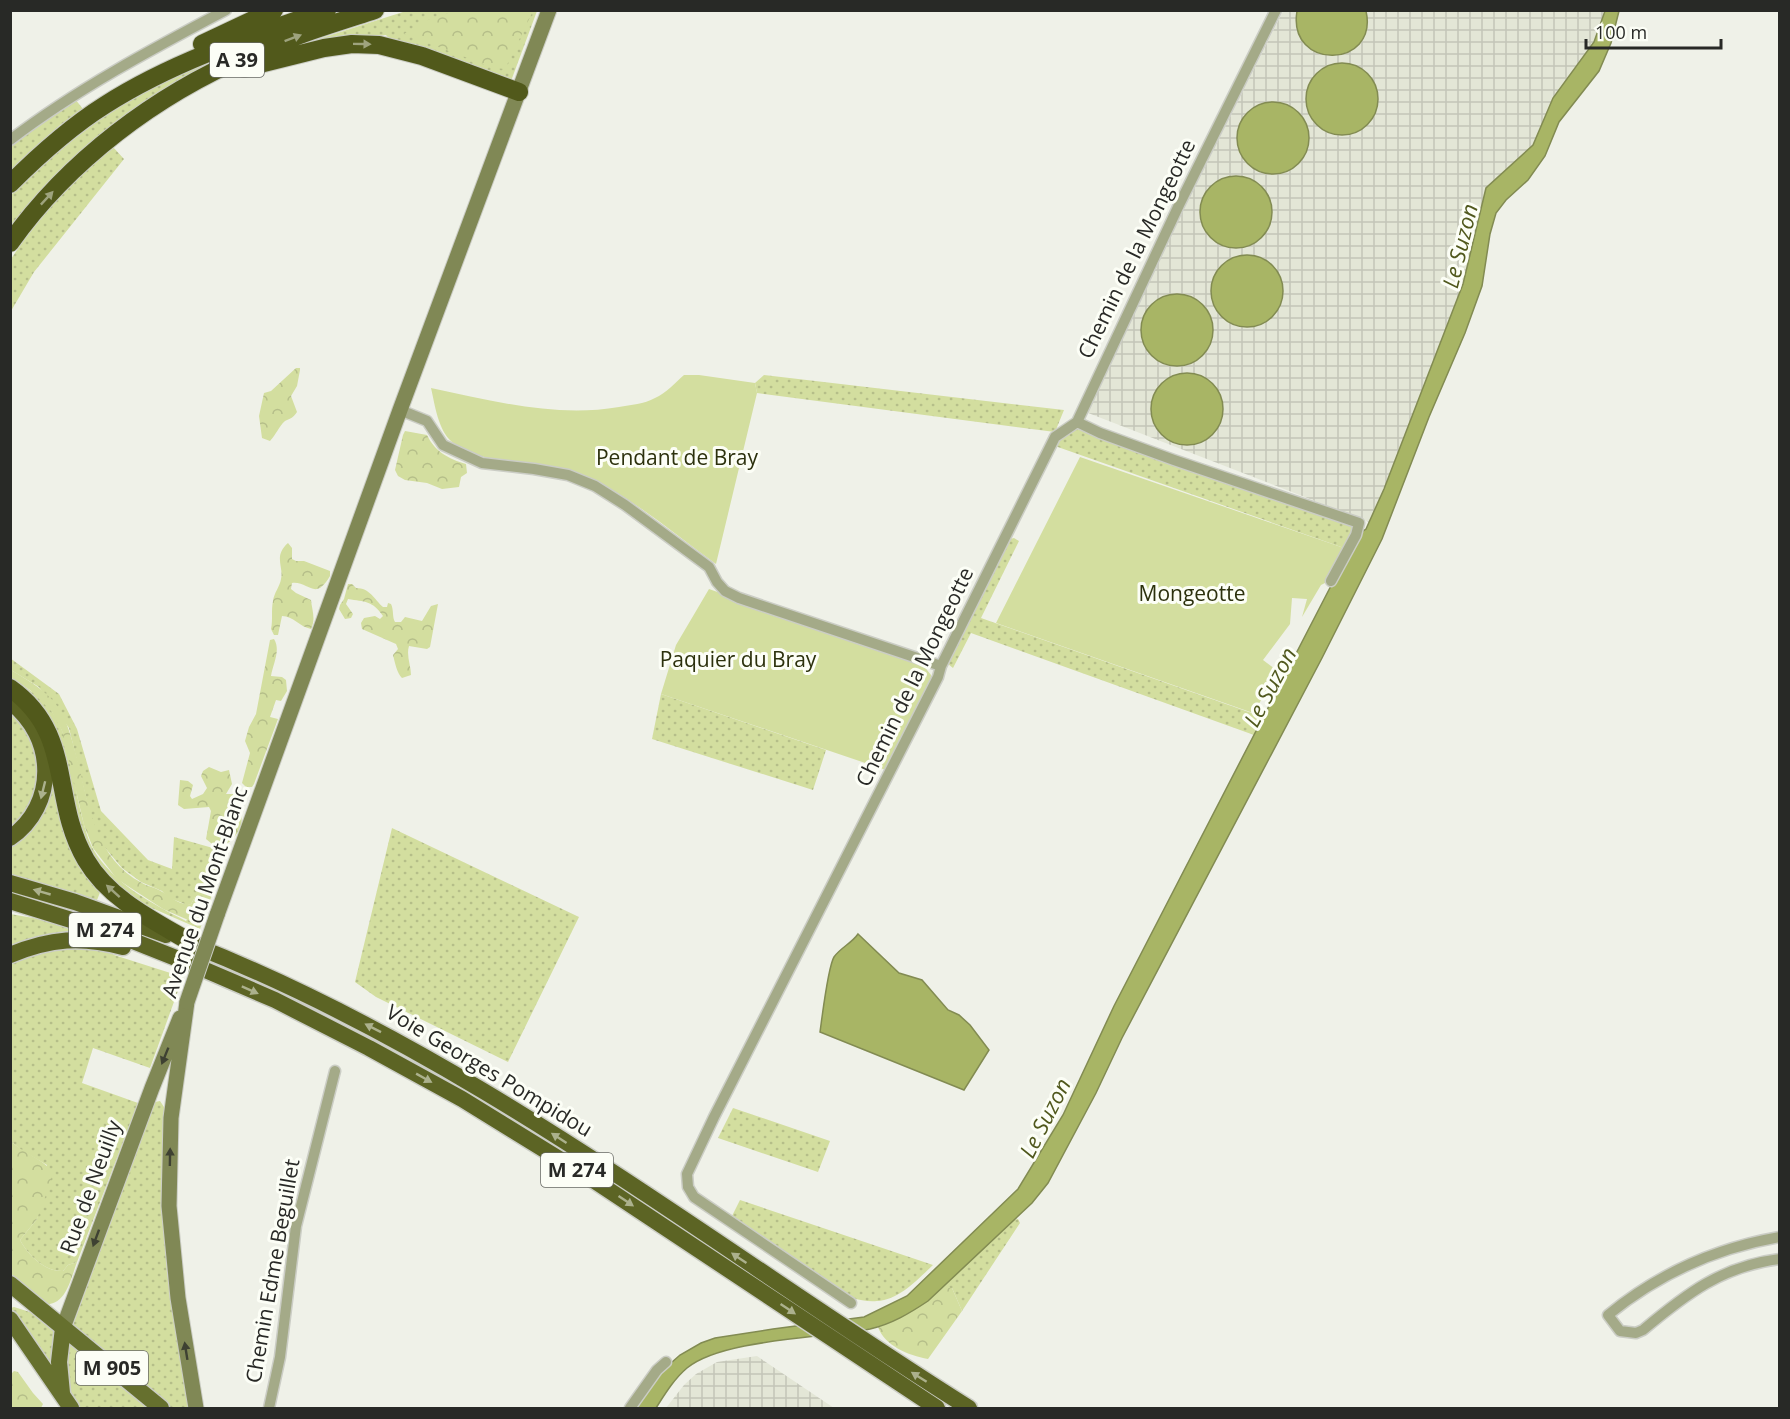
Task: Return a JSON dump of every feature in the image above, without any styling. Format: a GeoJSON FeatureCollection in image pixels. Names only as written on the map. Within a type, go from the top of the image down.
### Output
{"type":"FeatureCollection","features":[{"type":"Feature","properties":{"kind":"highway"},"geometry":{"type":"LineString","coordinates":[[104,105],[165,63],[274,10]]}},
{"type":"Feature","properties":{"kind":"highway","name":"A 39"},"geometry":{"type":"LineString","coordinates":[[10,184],[55,143],[104,105],[200,57],[327,10]]}},
{"type":"Feature","properties":{"kind":"highway","name":"A 39"},"geometry":{"type":"LineString","coordinates":[[10,243],[47,197],[113,136],[171,96],[249,54],[375,10]]}},
{"type":"Feature","properties":{"kind":"highway"},"geometry":{"type":"LineString","coordinates":[[113,136],[177,99],[230,74],[287,56],[340,45],[364,44],[394,48],[519,92]]}},
{"type":"Feature","properties":{"kind":"highway"},"geometry":{"type":"LineString","coordinates":[[10,688],[36,711],[48,732],[55,752],[72,831],[94,871],[111,890],[130,905],[197,946]]}},
{"type":"Feature","properties":{"kind":"highway"},"geometry":{"type":"LineString","coordinates":[[10,702],[23,712],[38,733],[44,752],[46,772],[43,793],[35,812],[10,838]]}},
{"type":"Feature","properties":{"kind":"highway","name":"Voie Georges Pompidou"},"geometry":{"type":"LineString","coordinates":[[10,883],[126,919],[197,946],[262,974],[394,1038],[485,1091],[602,1166],[884,1355],[969,1408]]}},
{"type":"Feature","properties":{"kind":"highway","name":"Voie Georges Pompidou"},"geometry":{"type":"LineString","coordinates":[[10,901],[113,933],[196,966],[319,1021],[471,1105],[595,1181],[937,1408]]}},
{"type":"Feature","properties":{"kind":"highway"},"geometry":{"type":"LineString","coordinates":[[10,955],[43,943],[76,939],[105,942],[196,966]]}},
{"type":"Feature","properties":{"kind":"main road","name":"Avenue du Mont-Blanc"},"geometry":{"type":"LineString","coordinates":[[196,1408],[178,1298],[169,1206],[171,1118],[187,1002],[400,410],[549,10]]}},
{"type":"Feature","properties":{"kind":"main road","name":"Rue de Neuilly"},"geometry":{"type":"LineString","coordinates":[[62,1393],[58,1362],[63,1328],[152,1088],[187,1002]]}},
{"type":"Feature","properties":{"kind":"main road"},"geometry":{"type":"LineString","coordinates":[[152,1088],[173,1098]]}},
{"type":"Feature","properties":{"kind":"main road","name":"M 905"},"geometry":{"type":"LineString","coordinates":[[10,1284],[161,1408]]}},
{"type":"Feature","properties":{"kind":"main road"},"geometry":{"type":"LineString","coordinates":[[10,1300],[22,1300],[40,1307],[62,1305],[76,1293]]}},
{"type":"Feature","properties":{"kind":"main road","name":"Rue de Neuilly"},"geometry":{"type":"LineString","coordinates":[[10,1319],[71,1408]]}},
{"type":"Feature","properties":{"kind":"street"},"geometry":{"type":"LineString","coordinates":[[10,140],[49,112],[112,74],[226,10]]}},
{"type":"Feature","properties":{"kind":"street","name":"Chemin de la Mongeotte"},"geometry":{"type":"LineString","coordinates":[[851,1303],[694,1197],[688,1187],[687,1174],[938,677],[941,666],[1055,437],[1077,422],[1174,216],[1276,10]]}},
{"type":"Feature","properties":{"kind":"street"},"geometry":{"type":"LineString","coordinates":[[400,410],[427,421],[443,445],[482,463],[568,475],[595,486],[625,505],[709,567],[724,591],[941,666]]}},
{"type":"Feature","properties":{"kind":"street"},"geometry":{"type":"LineString","coordinates":[[1077,422],[1100,433],[1359,524],[1356,535],[1331,581]]}},
{"type":"Feature","properties":{"kind":"street","name":"Chemin Edme Beguillet"},"geometry":{"type":"LineString","coordinates":[[269,1408],[280,1357],[296,1226],[335,1071]]}},
{"type":"Feature","properties":{"kind":"street"},"geometry":{"type":"LineString","coordinates":[[1779,1237],[1725,1250],[1692,1262],[1628,1298],[1608,1315],[1620,1331],[1636,1333],[1708,1281],[1747,1266],[1779,1259]]}},
{"type":"Feature","properties":{"kind":"street"},"geometry":{"type":"LineString","coordinates":[[630,1408],[657,1370],[666,1362]]}},
{"type":"Feature","properties":{"kind":"shaded area"},"geometry":{"type":"Polygon","coordinates":[[[1283,11],[1605,11],[1594,42],[1553,98],[1533,145],[1486,188],[1463,284],[1384,489],[1369,522],[1083,411],[1283,11]]]}},
{"type":"Feature","properties":{"kind":"shaded area"},"geometry":{"type":"Polygon","coordinates":[[[1297,11],[1366,11],[1366,30],[1359,44],[1347,52],[1333,55],[1318,53],[1305,44],[1298,31],[1297,11]]]}},
{"type":"Feature","properties":{"kind":"shaded area"},"geometry":{"type":"Polygon","coordinates":[[[1605,11],[1619,11],[1611,43],[1599,71],[1559,122],[1545,156],[1528,180],[1506,200],[1496,213],[1490,234],[1482,286],[1382,539],[1048,1183],[1032,1203],[928,1301],[908,1314],[870,1329],[748,1345],[703,1358],[687,1368],[656,1408],[636,1408],[662,1371],[680,1355],[701,1343],[715,1338],[864,1317],[907,1296],[1018,1189],[1063,1115],[1114,1006],[1357,535],[1366,529],[1384,489],[1463,284],[1486,188],[1533,145],[1553,98],[1594,42],[1605,11]]]}},
{"type":"Feature","properties":{"kind":"shaded area"},"geometry":{"type":"Polygon","coordinates":[[[1342,63],[1362,69],[1372,79],[1378,99],[1372,119],[1362,129],[1342,135],[1322,129],[1312,119],[1306,99],[1312,79],[1322,69],[1342,63]]]}},
{"type":"Feature","properties":{"kind":"shaded area"},"geometry":{"type":"Polygon","coordinates":[[[1273,102],[1293,108],[1303,118],[1309,138],[1303,158],[1293,168],[1273,174],[1253,168],[1243,158],[1237,138],[1243,118],[1253,108],[1273,102]]]}},
{"type":"Feature","properties":{"kind":"shaded area"},"geometry":{"type":"Polygon","coordinates":[[[1236,176],[1256,182],[1266,192],[1272,212],[1266,232],[1256,242],[1236,248],[1216,242],[1206,232],[1200,212],[1206,192],[1216,182],[1236,176]]]}},
{"type":"Feature","properties":{"kind":"shaded area"},"geometry":{"type":"Polygon","coordinates":[[[1247,255],[1267,261],[1277,271],[1283,291],[1277,311],[1267,321],[1247,327],[1227,321],[1217,311],[1211,291],[1217,271],[1227,261],[1247,255]]]}},
{"type":"Feature","properties":{"kind":"shaded area"},"geometry":{"type":"Polygon","coordinates":[[[1177,294],[1197,300],[1207,310],[1213,330],[1207,350],[1197,360],[1177,366],[1157,360],[1147,350],[1141,330],[1147,310],[1157,300],[1177,294]]]}},
{"type":"Feature","properties":{"kind":"shaded area"},"geometry":{"type":"Polygon","coordinates":[[[1187,373],[1207,379],[1217,389],[1223,409],[1217,429],[1207,439],[1187,445],[1167,439],[1157,429],[1151,409],[1157,389],[1167,379],[1187,373]]]}},
{"type":"Feature","properties":{"kind":"shaded area"},"geometry":{"type":"Polygon","coordinates":[[[858,934],[899,973],[922,980],[948,1010],[959,1015],[970,1025],[989,1050],[964,1090],[820,1032],[825,993],[834,957],[858,934]]]}},
{"type":"Feature","properties":{"kind":"shaded area"},"geometry":{"type":"Polygon","coordinates":[[[757,1356],[834,1408],[666,1408],[696,1374],[717,1362],[757,1356]]]}},
{"type":"Feature","properties":{"kind":"green space"},"geometry":{"type":"Polygon","coordinates":[[[458,10],[533,10],[505,69],[494,68],[404,34],[425,21],[458,10]]]}},
{"type":"Feature","properties":{"kind":"green space"},"geometry":{"type":"Polygon","coordinates":[[[406,11],[537,11],[511,81],[391,41],[386,35],[303,44],[406,11]]]}},
{"type":"Feature","properties":{"kind":"green space"},"geometry":{"type":"Polygon","coordinates":[[[204,61],[206,69],[11,232],[11,195],[49,158],[90,125],[118,107],[204,61]]]}},
{"type":"Feature","properties":{"kind":"green space"},"geometry":{"type":"Polygon","coordinates":[[[75,99],[83,109],[59,126],[11,170],[11,144],[75,99]]]}},
{"type":"Feature","properties":{"kind":"green space"},"geometry":{"type":"Polygon","coordinates":[[[113,147],[124,159],[34,272],[11,311],[11,259],[25,238],[64,191],[113,147]]]}},
{"type":"Feature","properties":{"kind":"green space"},"geometry":{"type":"Polygon","coordinates":[[[296,368],[300,370],[297,386],[291,396],[297,412],[283,423],[270,441],[262,438],[259,416],[264,393],[271,391],[296,368]]]}},
{"type":"Feature","properties":{"kind":"green space","name":"Pendant de Bray"},"geometry":{"type":"Polygon","coordinates":[[[684,375],[755,383],[757,393],[716,564],[631,501],[594,480],[561,468],[479,456],[452,442],[443,431],[431,388],[525,406],[595,410],[651,400],[667,391],[684,375]]]}},
{"type":"Feature","properties":{"kind":"green space"},"geometry":{"type":"Polygon","coordinates":[[[764,375],[1064,410],[1055,432],[757,393],[755,383],[764,375]]]}},
{"type":"Feature","properties":{"kind":"green space"},"geometry":{"type":"Polygon","coordinates":[[[1077,429],[1346,521],[1354,529],[1344,548],[1055,446],[1062,436],[1077,429]]]}},
{"type":"Feature","properties":{"kind":"green space"},"geometry":{"type":"Polygon","coordinates":[[[405,431],[427,435],[443,454],[466,464],[467,473],[461,477],[459,487],[442,489],[427,483],[405,480],[398,476],[395,470],[405,431]]]}},
{"type":"Feature","properties":{"kind":"green space","name":"Mongeotte"},"geometry":{"type":"Polygon","coordinates":[[[1080,457],[1344,548],[1327,582],[1321,585],[1302,617],[1307,599],[1292,598],[1290,624],[1263,660],[1279,672],[1253,713],[996,623],[1080,457]]]}},
{"type":"Feature","properties":{"kind":"green space"},"geometry":{"type":"Polygon","coordinates":[[[1014,538],[1019,541],[981,618],[1263,717],[1254,735],[971,633],[953,668],[948,664],[1010,539],[1014,538]]]}},
{"type":"Feature","properties":{"kind":"green space"},"geometry":{"type":"Polygon","coordinates":[[[288,543],[292,548],[292,559],[330,571],[330,576],[325,584],[316,589],[292,583],[291,589],[311,600],[313,618],[311,629],[282,616],[278,635],[274,635],[271,629],[272,604],[282,575],[281,552],[288,543]]]}},
{"type":"Feature","properties":{"kind":"green space"},"geometry":{"type":"Polygon","coordinates":[[[348,584],[368,592],[383,607],[387,607],[388,603],[391,604],[395,622],[401,622],[405,617],[422,621],[431,606],[438,604],[430,647],[427,649],[409,646],[411,675],[402,678],[396,668],[393,655],[398,649],[396,644],[362,629],[361,623],[364,618],[375,616],[380,619],[383,616],[375,607],[368,603],[348,599],[346,604],[353,614],[351,618],[345,619],[339,609],[348,584]]]}},
{"type":"Feature","properties":{"kind":"green space","name":"Paquier du Bray"},"geometry":{"type":"Polygon","coordinates":[[[709,589],[923,665],[931,675],[930,684],[886,770],[661,694],[676,645],[709,589]]]}},
{"type":"Feature","properties":{"kind":"green space"},"geometry":{"type":"Polygon","coordinates":[[[274,639],[277,652],[271,676],[282,677],[286,680],[287,691],[281,701],[276,700],[270,717],[278,719],[254,784],[252,787],[246,787],[242,783],[250,753],[245,741],[256,714],[270,640],[274,639]]]}},
{"type":"Feature","properties":{"kind":"green space"},"geometry":{"type":"Polygon","coordinates":[[[10,658],[59,694],[77,729],[101,811],[148,860],[172,869],[174,837],[227,852],[200,929],[129,898],[102,873],[11,678],[44,702],[59,723],[67,746],[87,833],[93,849],[111,872],[134,891],[186,921],[199,901],[195,897],[191,904],[187,905],[141,882],[122,868],[101,843],[92,822],[69,728],[39,687],[11,670],[10,658]]]}},
{"type":"Feature","properties":{"kind":"green space"},"geometry":{"type":"Polygon","coordinates":[[[11,670],[44,692],[60,710],[70,735],[91,814],[104,846],[114,860],[126,873],[178,902],[191,904],[197,897],[204,908],[195,923],[163,909],[117,879],[93,848],[84,825],[62,731],[52,712],[30,690],[11,678],[11,670]]]}},
{"type":"Feature","properties":{"kind":"green space"},"geometry":{"type":"Polygon","coordinates":[[[661,694],[826,750],[813,790],[652,739],[661,694]]]}},
{"type":"Feature","properties":{"kind":"green space"},"geometry":{"type":"Polygon","coordinates":[[[10,711],[30,732],[40,765],[33,804],[10,831],[10,711]]]}},
{"type":"Feature","properties":{"kind":"green space"},"geometry":{"type":"Polygon","coordinates":[[[209,767],[221,772],[229,770],[232,784],[226,794],[236,794],[243,798],[241,805],[237,807],[241,816],[241,826],[235,836],[222,847],[217,848],[206,839],[211,811],[209,807],[184,809],[178,805],[180,780],[188,781],[193,785],[190,796],[192,799],[203,794],[207,788],[201,776],[203,771],[209,767]]]}},
{"type":"Feature","properties":{"kind":"green space"},"geometry":{"type":"Polygon","coordinates":[[[51,774],[101,890],[97,900],[11,876],[10,845],[51,774]]]}},
{"type":"Feature","properties":{"kind":"green space"},"geometry":{"type":"Polygon","coordinates":[[[392,828],[579,917],[508,1062],[376,997],[355,982],[392,828]]]}},
{"type":"Feature","properties":{"kind":"green space"},"geometry":{"type":"Polygon","coordinates":[[[10,914],[51,921],[82,933],[11,950],[10,914]]]}},
{"type":"Feature","properties":{"kind":"green space"},"geometry":{"type":"Polygon","coordinates":[[[67,945],[108,949],[114,955],[183,977],[150,1068],[93,1048],[82,1083],[138,1103],[77,1262],[68,1265],[63,1271],[56,1271],[38,1262],[20,1240],[37,1219],[47,1165],[21,1150],[11,1141],[11,959],[67,945]]]}},
{"type":"Feature","properties":{"kind":"green space"},"geometry":{"type":"Polygon","coordinates":[[[160,1101],[164,1107],[163,1201],[167,1273],[189,1408],[168,1408],[74,1329],[73,1325],[155,1102],[160,1101]]]}},
{"type":"Feature","properties":{"kind":"green space"},"geometry":{"type":"Polygon","coordinates":[[[733,1108],[830,1141],[818,1172],[718,1138],[733,1108]]]}},
{"type":"Feature","properties":{"kind":"green space"},"geometry":{"type":"Polygon","coordinates":[[[11,1141],[52,1171],[51,1181],[37,1219],[20,1240],[32,1257],[50,1269],[63,1271],[68,1265],[77,1262],[67,1290],[58,1301],[52,1303],[45,1304],[11,1275],[11,1141]]]}},
{"type":"Feature","properties":{"kind":"green space"},"geometry":{"type":"Polygon","coordinates":[[[740,1200],[933,1265],[921,1277],[893,1297],[874,1301],[852,1298],[731,1218],[740,1200]]]}},
{"type":"Feature","properties":{"kind":"green space"},"geometry":{"type":"Polygon","coordinates":[[[1018,1219],[1020,1223],[962,1311],[952,1288],[941,1288],[1014,1220],[1018,1219]]]}},
{"type":"Feature","properties":{"kind":"green space"},"geometry":{"type":"Polygon","coordinates":[[[941,1288],[952,1288],[962,1311],[928,1359],[898,1349],[881,1334],[878,1327],[912,1310],[941,1288]]]}},
{"type":"Feature","properties":{"kind":"green space"},"geometry":{"type":"Polygon","coordinates":[[[14,1307],[36,1314],[55,1330],[53,1369],[11,1311],[14,1307]]]}},
{"type":"Feature","properties":{"kind":"green space"},"geometry":{"type":"Polygon","coordinates":[[[67,1340],[152,1408],[77,1408],[67,1388],[67,1340]]]}},
{"type":"Feature","properties":{"kind":"green space"},"geometry":{"type":"Polygon","coordinates":[[[14,1371],[18,1372],[43,1404],[41,1408],[11,1408],[11,1374],[14,1371]]]}},
{"type":"Feature","properties":{"kind":"water label","name":"Le Suzon"},"geometry":{"type":"Point","coordinates":[1460,246]}},
{"type":"Feature","properties":{"kind":"water label","name":"Le Suzon"},"geometry":{"type":"Point","coordinates":[1270,687]}},
{"type":"Feature","properties":{"kind":"water label","name":"Le Suzon"},"geometry":{"type":"Point","coordinates":[1045,1118]}}]}
